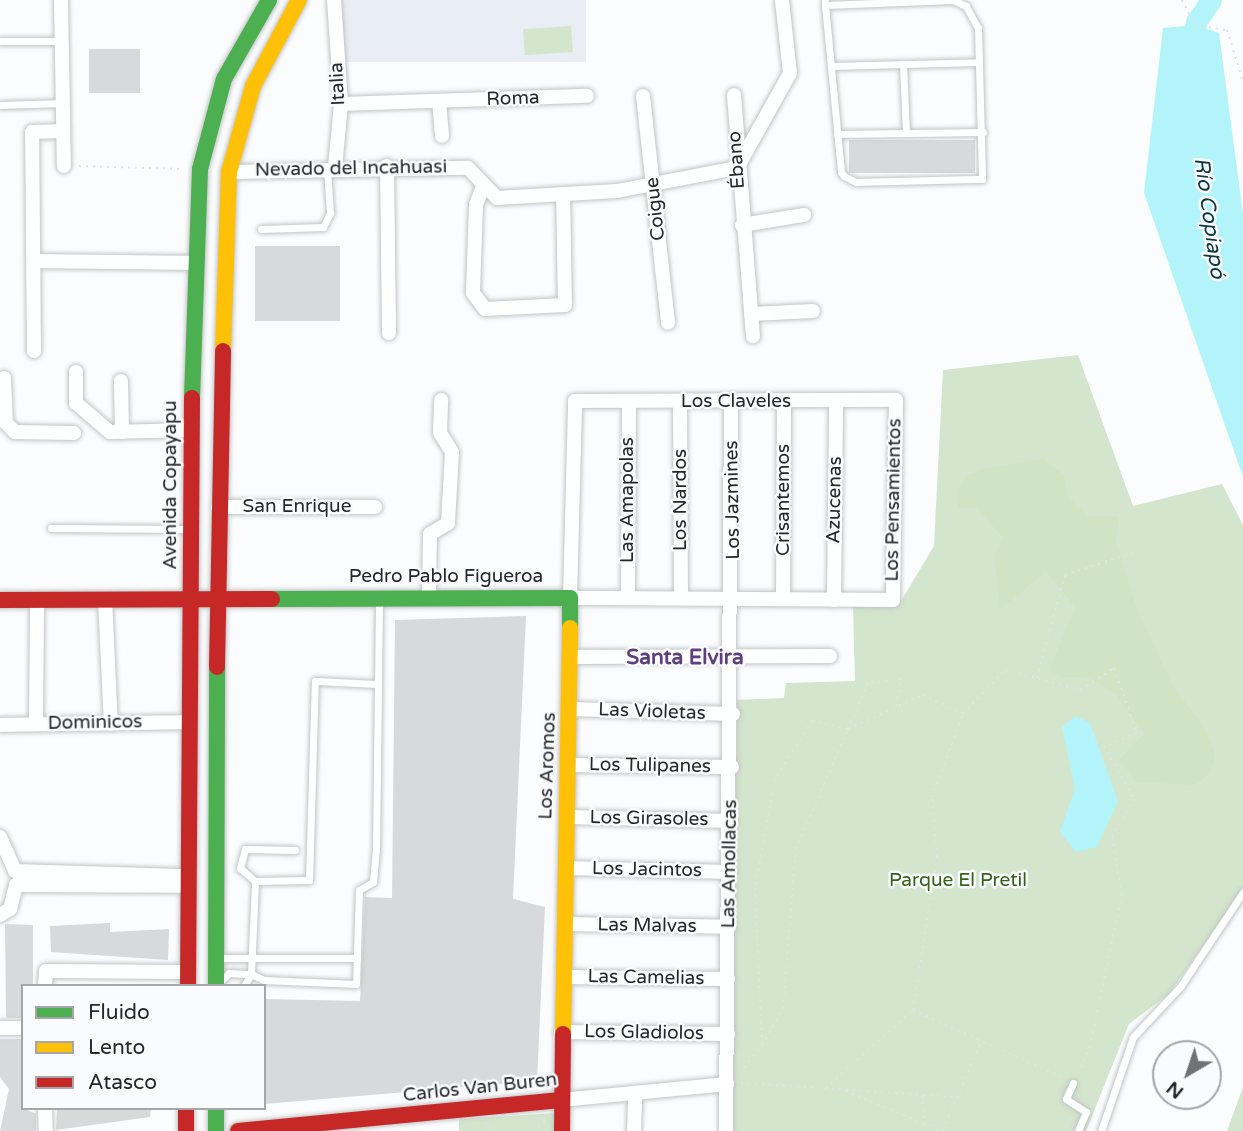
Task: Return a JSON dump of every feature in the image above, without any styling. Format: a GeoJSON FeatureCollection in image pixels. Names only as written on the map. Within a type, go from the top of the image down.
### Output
{"type":"FeatureCollection","features":[{"type":"Feature","properties":{"kind":"main road","name":"Avenida Copayapu"},"geometry":{"type":"LineString","coordinates":[[188,979],[192,430],[195,263],[200,169],[224,79],[269,0]]}},
{"type":"Feature","properties":{"kind":"main road"},"geometry":{"type":"LineString","coordinates":[[218,984],[218,508],[229,172],[253,86],[299,0]]}},
{"type":"Feature","properties":{"kind":"main road","name":"Pedro Pablo Figueroa"},"geometry":{"type":"LineString","coordinates":[[0,600],[429,596],[570,598]]}},
{"type":"Feature","properties":{"kind":"main road","name":"Los Aromos"},"geometry":{"type":"LineString","coordinates":[[562,1131],[561,1032],[572,657],[570,598]]}},
{"type":"Feature","properties":{"kind":"main road"},"geometry":{"type":"LineString","coordinates":[[189,759],[217,760]]}},
{"type":"Feature","properties":{"kind":"main road","name":"Carlos Van Buren"},"geometry":{"type":"LineString","coordinates":[[238,1131],[561,1100]]}},
{"type":"Feature","properties":{"kind":"main road"},"geometry":{"type":"LineString","coordinates":[[186,1110],[186,1131]]}},
{"type":"Feature","properties":{"kind":"main road"},"geometry":{"type":"LineString","coordinates":[[216,1110],[216,1131]]}},
{"type":"Feature","properties":{"kind":"street"},"geometry":{"type":"LineString","coordinates":[[61,0],[64,166]]}},
{"type":"Feature","properties":{"kind":"street","name":"Italia"},"geometry":{"type":"LineString","coordinates":[[331,167],[341,104],[334,0]]}},
{"type":"Feature","properties":{"kind":"street"},"geometry":{"type":"LineString","coordinates":[[737,168],[790,73],[782,0]]}},
{"type":"Feature","properties":{"kind":"street","name":"Ébano"},"geometry":{"type":"LineString","coordinates":[[734,95],[737,168],[753,336]]}},
{"type":"Feature","properties":{"kind":"street","name":"Roma"},"geometry":{"type":"LineString","coordinates":[[341,104],[587,96]]}},
{"type":"Feature","properties":{"kind":"street","name":"Coigue"},"geometry":{"type":"LineString","coordinates":[[643,96],[668,323]]}},
{"type":"Feature","properties":{"kind":"street"},"geometry":{"type":"LineString","coordinates":[[439,101],[442,136]]}},
{"type":"Feature","properties":{"kind":"street"},"geometry":{"type":"LineString","coordinates":[[34,351],[32,132],[63,131]]}},
{"type":"Feature","properties":{"kind":"street"},"geometry":{"type":"LineString","coordinates":[[387,166],[389,333]]}},
{"type":"Feature","properties":{"kind":"street","name":"Nevado del Incahuasi"},"geometry":{"type":"LineString","coordinates":[[229,172],[387,166],[468,168],[482,189],[497,198],[563,194],[653,183],[737,168]]}},
{"type":"Feature","properties":{"kind":"street"},"geometry":{"type":"LineString","coordinates":[[482,189],[475,205],[472,293],[485,309],[565,305],[563,194]]}},
{"type":"Feature","properties":{"kind":"street"},"geometry":{"type":"LineString","coordinates":[[742,225],[804,215]]}},
{"type":"Feature","properties":{"kind":"street"},"geometry":{"type":"LineString","coordinates":[[35,261],[195,263]]}},
{"type":"Feature","properties":{"kind":"street"},"geometry":{"type":"LineString","coordinates":[[751,314],[813,311]]}},
{"type":"Feature","properties":{"kind":"street"},"geometry":{"type":"LineString","coordinates":[[76,372],[76,403],[110,432],[192,430]]}},
{"type":"Feature","properties":{"kind":"street"},"geometry":{"type":"LineString","coordinates":[[4,378],[3,423],[15,432],[74,433]]}},
{"type":"Feature","properties":{"kind":"street"},"geometry":{"type":"LineString","coordinates":[[121,381],[122,432]]}},
{"type":"Feature","properties":{"kind":"street"},"geometry":{"type":"LineString","coordinates":[[429,596],[430,534],[448,523],[452,452],[440,433],[441,400]]}},
{"type":"Feature","properties":{"kind":"street","name":"Los Claveles"},"geometry":{"type":"LineString","coordinates":[[575,401],[896,400]]}},
{"type":"Feature","properties":{"kind":"street","name":"Los Pensamientos"},"geometry":{"type":"LineString","coordinates":[[893,600],[896,400]]}},
{"type":"Feature","properties":{"kind":"street","name":"Los Aromos"},"geometry":{"type":"LineString","coordinates":[[570,598],[575,401]]}},
{"type":"Feature","properties":{"kind":"street","name":"Crisantemos"},"geometry":{"type":"LineString","coordinates":[[783,599],[784,401]]}},
{"type":"Feature","properties":{"kind":"street","name":"Azucenas"},"geometry":{"type":"LineString","coordinates":[[834,600],[836,401]]}},
{"type":"Feature","properties":{"kind":"street","name":"Las Amapolas"},"geometry":{"type":"LineString","coordinates":[[628,598],[629,402]]}},
{"type":"Feature","properties":{"kind":"street","name":"Los Nardos"},"geometry":{"type":"LineString","coordinates":[[680,402],[681,598]]}},
{"type":"Feature","properties":{"kind":"street","name":"Los Jazmines"},"geometry":{"type":"LineString","coordinates":[[731,402],[734,597]]}},
{"type":"Feature","properties":{"kind":"street","name":"San Enrique"},"geometry":{"type":"LineString","coordinates":[[218,508],[375,507]]}},
{"type":"Feature","properties":{"kind":"street","name":"Las Amollacas"},"geometry":{"type":"LineString","coordinates":[[726,1131],[734,597]]}},
{"type":"Feature","properties":{"kind":"street","name":"Pedro Pablo Figueroa"},"geometry":{"type":"LineString","coordinates":[[570,598],[893,600]]}},
{"type":"Feature","properties":{"kind":"street"},"geometry":{"type":"LineString","coordinates":[[105,599],[111,724]]}},
{"type":"Feature","properties":{"kind":"street"},"geometry":{"type":"LineString","coordinates":[[36,724],[37,600]]}},
{"type":"Feature","properties":{"kind":"street"},"geometry":{"type":"LineString","coordinates":[[572,657],[733,659],[830,656]]}},
{"type":"Feature","properties":{"kind":"street","name":"Las Violetas"},"geometry":{"type":"LineString","coordinates":[[570,709],[733,714]]}},
{"type":"Feature","properties":{"kind":"street","name":"Dominicos"},"geometry":{"type":"LineString","coordinates":[[0,725],[190,722]]}},
{"type":"Feature","properties":{"kind":"street","name":"Los Tulipanes"},"geometry":{"type":"LineString","coordinates":[[569,765],[732,767]]}},
{"type":"Feature","properties":{"kind":"street","name":"Los Girasoles"},"geometry":{"type":"LineString","coordinates":[[568,817],[731,821]]}},
{"type":"Feature","properties":{"kind":"street"},"geometry":{"type":"LineString","coordinates":[[0,836],[15,871],[188,881]]}},
{"type":"Feature","properties":{"kind":"street","name":"Los Jacintos"},"geometry":{"type":"LineString","coordinates":[[565,868],[730,872]]}},
{"type":"Feature","properties":{"kind":"street"},"geometry":{"type":"LineString","coordinates":[[0,915],[10,909],[16,885],[188,881]]}},
{"type":"Feature","properties":{"kind":"street","name":"Las Malvas"},"geometry":{"type":"LineString","coordinates":[[565,925],[729,927]]}},
{"type":"Feature","properties":{"kind":"street"},"geometry":{"type":"LineString","coordinates":[[45,984],[46,971],[92,978],[188,979]]}},
{"type":"Feature","properties":{"kind":"street","name":"Las Camelias"},"geometry":{"type":"LineString","coordinates":[[563,977],[728,979]]}},
{"type":"Feature","properties":{"kind":"street"},"geometry":{"type":"LineString","coordinates":[[0,1028],[21,1028]]}},
{"type":"Feature","properties":{"kind":"street","name":"Los Gladiolos"},"geometry":{"type":"LineString","coordinates":[[561,1032],[727,1034]]}},
{"type":"Feature","properties":{"kind":"street","name":"Carlos Van Buren"},"geometry":{"type":"LineString","coordinates":[[561,1100],[635,1095],[727,1084]]}},
{"type":"Feature","properties":{"kind":"street"},"geometry":{"type":"LineString","coordinates":[[635,1095],[635,1131]]}},
{"type":"Feature","properties":{"kind":"street"},"geometry":{"type":"LineString","coordinates":[[46,1110],[46,1131]]}},
{"type":"Feature","properties":{"kind":"lane"},"geometry":{"type":"LineString","coordinates":[[953,0],[966,6],[978,28],[983,175],[964,181],[851,182],[841,172],[825,3],[953,0]]}},
{"type":"Feature","properties":{"kind":"lane"},"geometry":{"type":"LineString","coordinates":[[0,41],[62,41]]}},
{"type":"Feature","properties":{"kind":"lane"},"geometry":{"type":"LineString","coordinates":[[831,66],[979,62]]}},
{"type":"Feature","properties":{"kind":"lane"},"geometry":{"type":"LineString","coordinates":[[903,64],[905,133]]}},
{"type":"Feature","properties":{"kind":"lane"},"geometry":{"type":"LineString","coordinates":[[0,105],[63,103]]}},
{"type":"Feature","properties":{"kind":"lane"},"geometry":{"type":"LineString","coordinates":[[837,134],[983,132]]}},
{"type":"Feature","properties":{"kind":"lane"},"geometry":{"type":"LineString","coordinates":[[261,229],[323,227],[330,213],[331,167]]}},
{"type":"Feature","properties":{"kind":"lane"},"geometry":{"type":"LineString","coordinates":[[51,528],[191,529]]}},
{"type":"Feature","properties":{"kind":"lane"},"geometry":{"type":"LineString","coordinates":[[220,984],[229,974],[251,974],[264,981],[356,984],[359,890],[373,882],[376,850],[379,597]]}},
{"type":"Feature","properties":{"kind":"lane"},"geometry":{"type":"LineString","coordinates":[[295,850],[245,849],[240,868],[255,881],[309,880],[315,681],[378,684]]}},
{"type":"Feature","properties":{"kind":"lane"},"geometry":{"type":"LineString","coordinates":[[244,984],[251,974],[255,953],[255,881]]}},
{"type":"Feature","properties":{"kind":"lane"},"geometry":{"type":"LineString","coordinates":[[1101,1131],[1133,1037],[1180,987],[1243,892]]}},
{"type":"Feature","properties":{"kind":"lane"},"geometry":{"type":"LineString","coordinates":[[217,948],[228,962],[255,953],[357,958]]}},
{"type":"Feature","properties":{"kind":"lane"},"geometry":{"type":"LineString","coordinates":[[1073,1083],[1066,1099],[1086,1112],[1078,1131]]}},
{"type":"Feature","properties":{"kind":"path"},"geometry":{"type":"LineString","coordinates":[[1182,0],[1195,25],[1227,30],[1243,81]]}},
{"type":"Feature","properties":{"kind":"path"},"geometry":{"type":"LineString","coordinates":[[64,166],[200,169]]}},
{"type":"Feature","properties":{"kind":"path"},"geometry":{"type":"LineString","coordinates":[[1037,679],[1065,575],[1139,551]]}},
{"type":"Feature","properties":{"kind":"path"},"geometry":{"type":"LineString","coordinates":[[826,1088],[913,1010],[937,858],[932,797],[963,714],[1004,670],[1081,690],[1114,668],[1137,733],[1104,746],[1134,799],[1112,837],[1122,894],[1090,1046],[1073,1083],[913,1010]]}},
{"type":"Feature","properties":{"kind":"path"},"geometry":{"type":"LineString","coordinates":[[896,706],[901,679],[868,683],[796,849],[783,1009],[762,1045],[733,1082],[957,1097]]}},
{"type":"Feature","properties":{"kind":"path"},"geometry":{"type":"LineString","coordinates":[[762,1045],[755,888],[775,779],[812,721],[848,729],[923,695],[963,714]]}},
{"type":"Feature","properties":{"kind":"path"},"geometry":{"type":"LineString","coordinates":[[841,1090],[942,1131],[982,1041]]}},
{"type":"Feature","properties":{"kind":"path"},"geometry":{"type":"LineString","coordinates":[[921,1094],[925,1131]]}},
{"type":"Feature","properties":{"kind":"path"},"geometry":{"type":"LineString","coordinates":[[533,1131],[549,1117]]}},
{"type":"Feature","properties":{"kind":"path"},"geometry":{"type":"LineString","coordinates":[[483,1118],[490,1131]]}},
{"type":"Feature","properties":{"kind":"shaded area"},"geometry":{"type":"Polygon","coordinates":[[[342,0],[586,0],[586,62],[342,62],[342,0]]]}},
{"type":"Feature","properties":{"kind":"green space"},"geometry":{"type":"Polygon","coordinates":[[[571,26],[573,52],[525,55],[523,29],[571,26]]]}},
{"type":"Feature","properties":{"kind":"green space","name":"Parque El Pretil"},"geometry":{"type":"Polygon","coordinates":[[[1078,355],[1133,506],[1222,484],[1243,525],[1243,889],[1169,994],[1129,1024],[1086,1131],[731,1131],[737,700],[784,698],[786,683],[855,681],[853,605],[901,601],[934,546],[943,370],[1078,355]]]}},
{"type":"Feature","properties":{"kind":"green space"},"geometry":{"type":"Polygon","coordinates":[[[1044,459],[1064,475],[1068,497],[1088,516],[1119,517],[1116,540],[1133,598],[1172,685],[1206,730],[1215,755],[1210,773],[1195,785],[1137,782],[1119,760],[1144,734],[1116,694],[1087,677],[1061,677],[1049,670],[1075,607],[1046,571],[1000,610],[994,555],[1004,538],[977,509],[958,508],[956,492],[967,475],[984,469],[1044,459]]]}},
{"type":"Feature","properties":{"kind":"green space"},"geometry":{"type":"Polygon","coordinates":[[[1243,1087],[1243,1131],[1227,1131],[1243,1087]]]}},
{"type":"Feature","properties":{"kind":"green space"},"geometry":{"type":"Polygon","coordinates":[[[556,1113],[556,1131],[459,1131],[459,1119],[556,1113]]]}},
{"type":"Feature","properties":{"kind":"water"},"geometry":{"type":"Polygon","coordinates":[[[1195,25],[1219,33],[1243,214],[1243,477],[1144,193],[1163,28],[1195,25]]]}},
{"type":"Feature","properties":{"kind":"water"},"geometry":{"type":"Polygon","coordinates":[[[1076,716],[1090,723],[1118,801],[1097,847],[1076,852],[1060,832],[1075,789],[1062,727],[1076,716]]]}},
{"type":"Feature","properties":{"kind":"building"},"geometry":{"type":"Polygon","coordinates":[[[89,49],[140,49],[140,93],[89,93],[89,49]]]}},
{"type":"Feature","properties":{"kind":"building"},"geometry":{"type":"Polygon","coordinates":[[[849,140],[975,140],[975,173],[849,173],[849,140]]]}},
{"type":"Feature","properties":{"kind":"building"},"geometry":{"type":"Polygon","coordinates":[[[255,246],[340,246],[340,321],[255,321],[255,246]]]}},
{"type":"Feature","properties":{"kind":"building"},"geometry":{"type":"Polygon","coordinates":[[[526,616],[513,899],[545,907],[537,1081],[266,1104],[266,999],[360,1001],[365,897],[392,898],[395,620],[526,616]]]}},
{"type":"Feature","properties":{"kind":"building"},"geometry":{"type":"Polygon","coordinates":[[[110,923],[110,932],[169,929],[168,960],[51,952],[50,926],[110,923]]]}},
{"type":"Feature","properties":{"kind":"building"},"geometry":{"type":"Polygon","coordinates":[[[5,924],[33,925],[33,984],[21,984],[21,1018],[6,1018],[5,924]]]}},
{"type":"Feature","properties":{"kind":"building"},"geometry":{"type":"Polygon","coordinates":[[[0,1039],[21,1039],[21,1110],[36,1114],[36,1131],[0,1131],[9,1089],[0,1077],[0,1039]]]}},
{"type":"Feature","properties":{"kind":"building"},"geometry":{"type":"Polygon","coordinates":[[[57,1110],[151,1110],[150,1117],[56,1130],[57,1110]]]}},
{"type":"Feature","properties":{"kind":"waterway","name":"Río Copiapó"},"geometry":{"type":"LineString","coordinates":[[1190,51],[1196,22],[1211,0]]}},
{"type":"Feature","properties":{"kind":"traffic: fast"},"geometry":{"type":"LineString","coordinates":[[192,398],[200,169],[224,79],[269,0]]}},
{"type":"Feature","properties":{"kind":"traffic: fast"},"geometry":{"type":"LineString","coordinates":[[272,599],[570,598],[570,628]]}},
{"type":"Feature","properties":{"kind":"traffic: fast"},"geometry":{"type":"LineString","coordinates":[[216,984],[217,667]]}},
{"type":"Feature","properties":{"kind":"traffic: fast"},"geometry":{"type":"LineString","coordinates":[[216,1110],[216,1131]]}},
{"type":"Feature","properties":{"kind":"traffic: slow"},"geometry":{"type":"LineString","coordinates":[[223,351],[229,172],[253,86],[299,0]]}},
{"type":"Feature","properties":{"kind":"traffic: slow"},"geometry":{"type":"LineString","coordinates":[[563,1034],[570,628]]}},
{"type":"Feature","properties":{"kind":"traffic: jam"},"geometry":{"type":"LineString","coordinates":[[217,667],[223,351]]}},
{"type":"Feature","properties":{"kind":"traffic: jam"},"geometry":{"type":"LineString","coordinates":[[188,984],[192,398]]}},
{"type":"Feature","properties":{"kind":"traffic: jam"},"geometry":{"type":"LineString","coordinates":[[0,600],[272,599]]}},
{"type":"Feature","properties":{"kind":"traffic: jam"},"geometry":{"type":"LineString","coordinates":[[562,1131],[563,1034]]}},
{"type":"Feature","properties":{"kind":"traffic: jam"},"geometry":{"type":"LineString","coordinates":[[238,1131],[561,1100]]}},
{"type":"Feature","properties":{"kind":"traffic: jam"},"geometry":{"type":"LineString","coordinates":[[186,1110],[186,1131]]}},
{"type":"Feature","properties":{"kind":"district","name":"Santa Elvira"},"geometry":{"type":"Point","coordinates":[685,658]}}]}
